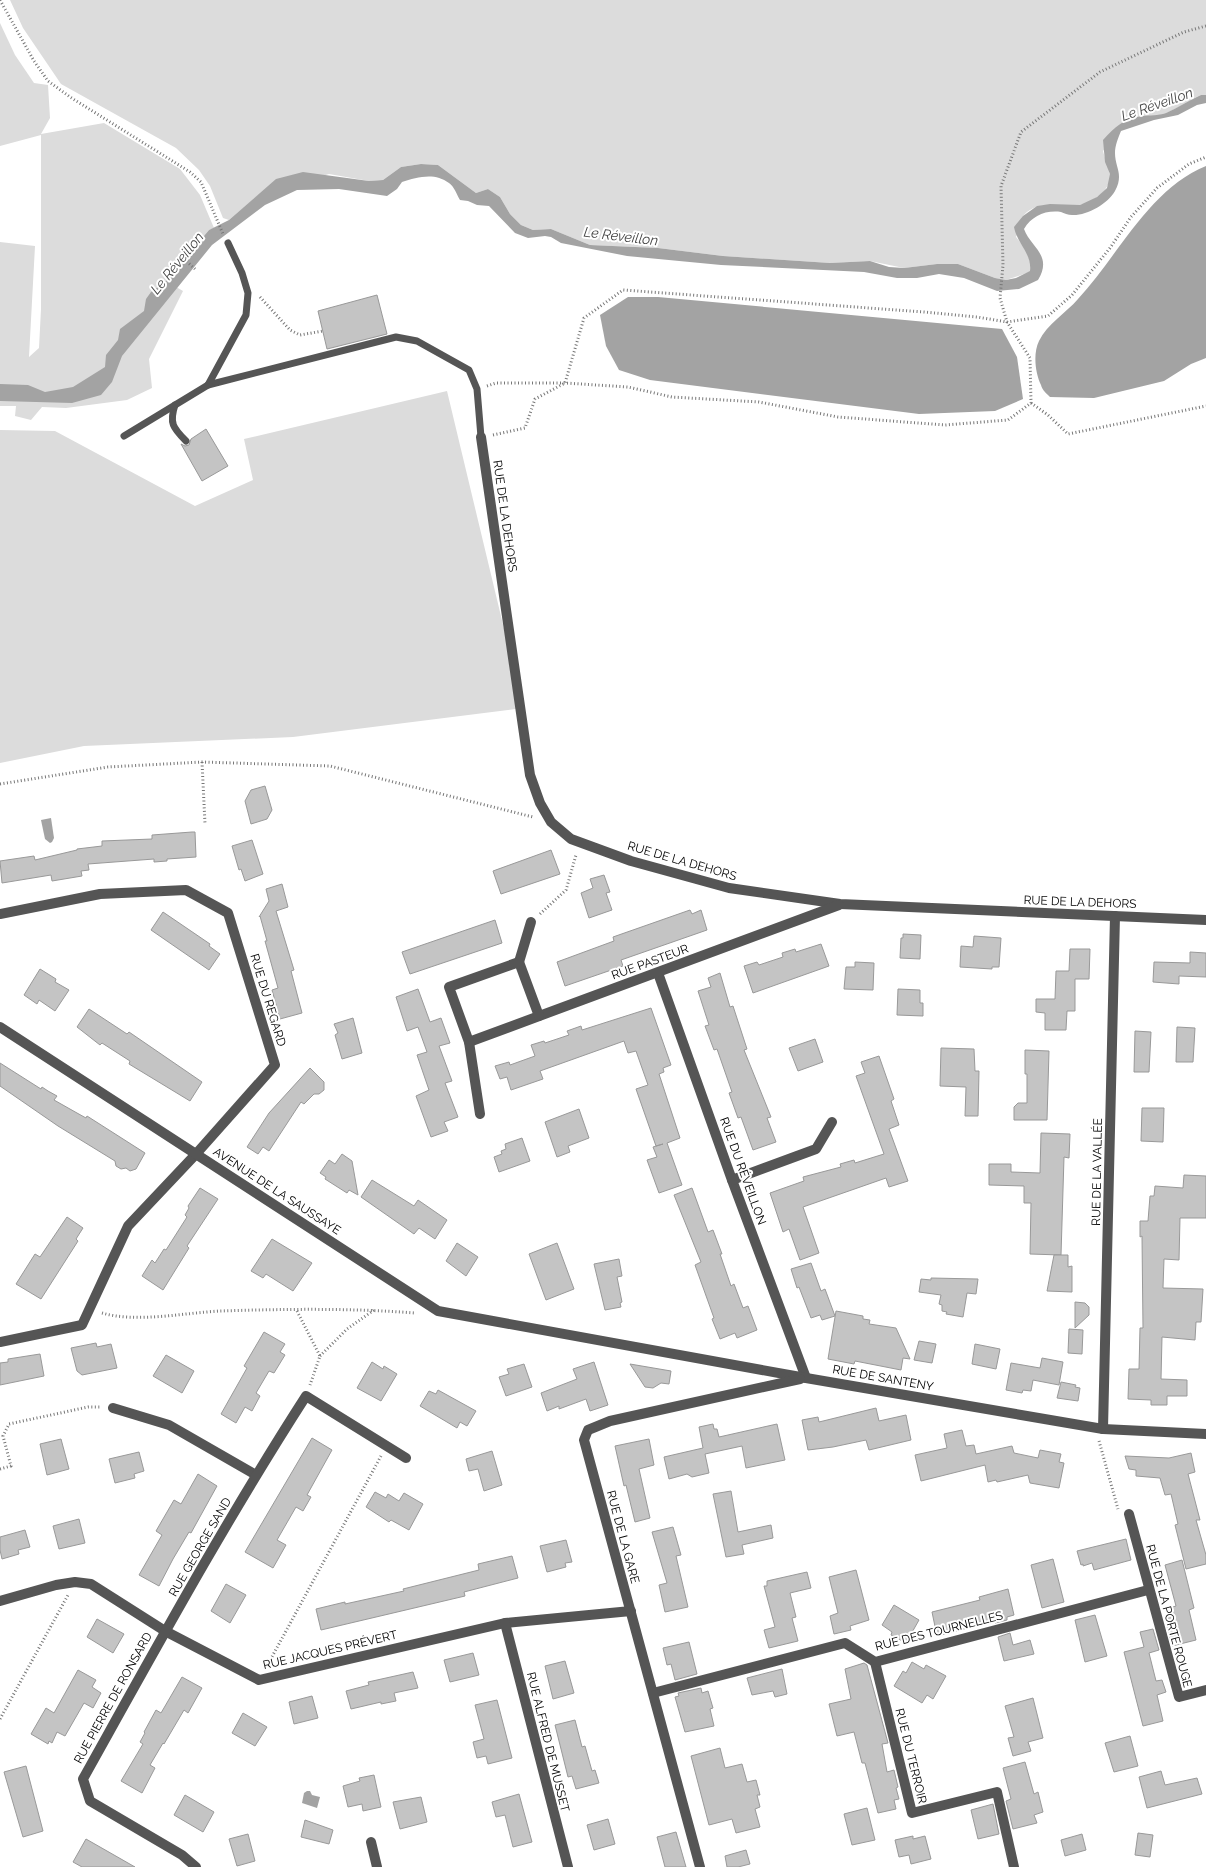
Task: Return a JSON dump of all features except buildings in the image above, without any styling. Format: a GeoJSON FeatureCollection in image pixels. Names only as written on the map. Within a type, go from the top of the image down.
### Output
{"type":"FeatureCollection","features":[{"type":"Feature","properties":{"kind":"street","name":"RUE DE LA DEHORS"},"geometry":{"type":"LineString","coordinates":[[481,437],[530,775],[540,803],[551,822],[571,839],[631,860],[729,888],[840,904],[1206,920]]}},
{"type":"Feature","properties":{"kind":"street","name":"RUE DU REGARD"},"geometry":{"type":"LineString","coordinates":[[0,914],[100,894],[186,890],[228,913],[275,1065],[196,1154],[128,1226],[82,1325],[0,1342]]}},
{"type":"Feature","properties":{"kind":"street","name":"RUE PASTEUR"},"geometry":{"type":"LineString","coordinates":[[469,1042],[840,904]]}},
{"type":"Feature","properties":{"kind":"street","name":"RUE DE LA VALLÉE"},"geometry":{"type":"LineString","coordinates":[[1103,1428],[1115,916]]}},
{"type":"Feature","properties":{"kind":"street"},"geometry":{"type":"LineString","coordinates":[[531,922],[519,962],[539,1016]]}},
{"type":"Feature","properties":{"kind":"street"},"geometry":{"type":"LineString","coordinates":[[480,1114],[469,1042],[449,987],[519,962]]}},
{"type":"Feature","properties":{"kind":"street","name":"RUE DU RÉVEILLON"},"geometry":{"type":"LineString","coordinates":[[658,973],[732,1180],[806,1378]]}},
{"type":"Feature","properties":{"kind":"street","name":"AVENUE DE LA SAUSSAYE"},"geometry":{"type":"LineString","coordinates":[[0,1027],[438,1310],[557,1334]]}},
{"type":"Feature","properties":{"kind":"street"},"geometry":{"type":"LineString","coordinates":[[732,1180],[816,1149],[832,1122]]}},
{"type":"Feature","properties":{"kind":"street","name":"RUE DE SANTENY"},"geometry":{"type":"LineString","coordinates":[[557,1334],[1103,1428],[1206,1434]]}},
{"type":"Feature","properties":{"kind":"street","name":"RUE DE LA GARE"},"geometry":{"type":"LineString","coordinates":[[700,1867],[584,1440],[588,1430],[610,1421],[806,1378]]}},
{"type":"Feature","properties":{"kind":"street"},"geometry":{"type":"LineString","coordinates":[[306,1396],[406,1458]]}},
{"type":"Feature","properties":{"kind":"street","name":"RUE GEORGE SAND"},"geometry":{"type":"LineString","coordinates":[[165,1631],[256,1475],[306,1396]]}},
{"type":"Feature","properties":{"kind":"street"},"geometry":{"type":"LineString","coordinates":[[112,1408],[170,1425],[256,1475]]}},
{"type":"Feature","properties":{"kind":"street","name":"RUE DE LA PORTE ROUGE"},"geometry":{"type":"LineString","coordinates":[[1129,1514],[1148,1590],[1179,1697],[1206,1690]]}},
{"type":"Feature","properties":{"kind":"street","name":"RUE JACQUES PRÉVERT"},"geometry":{"type":"LineString","coordinates":[[0,1601],[56,1585],[75,1582],[90,1584],[165,1631],[259,1680],[505,1623],[631,1611]]}},
{"type":"Feature","properties":{"kind":"street","name":"RUE DES TOURNELLES"},"geometry":{"type":"LineString","coordinates":[[653,1693],[845,1643],[875,1662],[1148,1590]]}},
{"type":"Feature","properties":{"kind":"street","name":"RUE ALFRED DE MUSSET"},"geometry":{"type":"LineString","coordinates":[[505,1623],[568,1867]]}},
{"type":"Feature","properties":{"kind":"street","name":"RUE PIERRE DE RONSARD"},"geometry":{"type":"LineString","coordinates":[[165,1631],[83,1779],[90,1801],[182,1856],[196,1867]]}},
{"type":"Feature","properties":{"kind":"street","name":"RUE DU TERROIR"},"geometry":{"type":"LineString","coordinates":[[875,1662],[912,1814],[997,1792],[1014,1867]]}},
{"type":"Feature","properties":{"kind":"street"},"geometry":{"type":"LineString","coordinates":[[371,1842],[377,1867]]}},
{"type":"Feature","properties":{"kind":"lane"},"geometry":{"type":"LineString","coordinates":[[208,385],[246,315],[248,293],[242,273],[228,243]]}},
{"type":"Feature","properties":{"kind":"lane"},"geometry":{"type":"LineString","coordinates":[[124,436],[208,385],[396,337],[417,340],[469,370],[477,389],[481,437]]}},
{"type":"Feature","properties":{"kind":"lane"},"geometry":{"type":"LineString","coordinates":[[175,405],[171,417],[175,430],[186,441]]}},
{"type":"Feature","properties":{"kind":"path"},"geometry":{"type":"LineString","coordinates":[[0,0],[34,61],[48,81],[70,97],[190,172],[201,182],[228,243]]}},
{"type":"Feature","properties":{"kind":"path"},"geometry":{"type":"LineString","coordinates":[[1032,403],[1030,358],[1007,322],[1000,298],[1002,278],[1001,186],[1021,132],[1100,72],[1184,32],[1206,26]]}},
{"type":"Feature","properties":{"kind":"path"},"geometry":{"type":"LineString","coordinates":[[481,437],[525,428],[535,399],[565,382],[584,318],[623,290],[924,312],[1007,322],[1048,316],[1072,295],[1110,248],[1131,218],[1157,188],[1189,164],[1206,158]]}},
{"type":"Feature","properties":{"kind":"path"},"geometry":{"type":"LineString","coordinates":[[184,260],[195,269]]}},
{"type":"Feature","properties":{"kind":"path"},"geometry":{"type":"LineString","coordinates":[[254,292],[290,330],[300,335],[323,331]]}},
{"type":"Feature","properties":{"kind":"path"},"geometry":{"type":"LineString","coordinates":[[477,389],[496,383],[565,382],[628,387],[672,397],[759,402],[838,417],[945,425],[1008,420],[1032,403]]}},
{"type":"Feature","properties":{"kind":"path"},"geometry":{"type":"LineString","coordinates":[[1032,403],[1068,434],[1206,406]]}},
{"type":"Feature","properties":{"kind":"path"},"geometry":{"type":"LineString","coordinates":[[0,784],[108,767],[202,762],[330,766],[551,822]]}},
{"type":"Feature","properties":{"kind":"path"},"geometry":{"type":"LineString","coordinates":[[202,762],[205,824]]}},
{"type":"Feature","properties":{"kind":"path"},"geometry":{"type":"LineString","coordinates":[[531,922],[566,890],[580,842]]}},
{"type":"Feature","properties":{"kind":"path"},"geometry":{"type":"LineString","coordinates":[[89,1310],[118,1318],[220,1311],[374,1310],[415,1313],[438,1310]]}},
{"type":"Feature","properties":{"kind":"path"},"geometry":{"type":"LineString","coordinates":[[306,1396],[320,1356],[347,1329],[374,1310]]}},
{"type":"Feature","properties":{"kind":"path"},"geometry":{"type":"LineString","coordinates":[[297,1311],[320,1356]]}},
{"type":"Feature","properties":{"kind":"path"},"geometry":{"type":"LineString","coordinates":[[0,1469],[11,1466],[3,1436],[9,1424],[88,1407],[112,1408]]}},
{"type":"Feature","properties":{"kind":"path"},"geometry":{"type":"LineString","coordinates":[[1103,1428],[1098,1442],[1107,1475],[1118,1510],[1129,1514]]}},
{"type":"Feature","properties":{"kind":"path"},"geometry":{"type":"LineString","coordinates":[[259,1680],[387,1446]]}},
{"type":"Feature","properties":{"kind":"path"},"geometry":{"type":"LineString","coordinates":[[0,1719],[75,1582]]}},
{"type":"Feature","properties":{"kind":"shaded area"},"geometry":{"type":"Polygon","coordinates":[[[10,0],[1206,0],[1206,95],[1201,95],[1159,115],[1133,117],[1103,151],[1110,180],[1105,190],[1096,198],[1073,206],[1044,205],[1030,210],[1024,215],[1016,237],[1029,257],[1030,272],[1006,280],[995,278],[958,264],[937,264],[904,268],[870,261],[830,263],[723,256],[658,248],[590,245],[551,229],[533,230],[521,225],[510,214],[500,197],[488,189],[476,193],[438,165],[421,164],[401,167],[383,180],[369,181],[329,174],[257,196],[229,220],[223,218],[210,186],[199,170],[176,148],[61,84],[23,28],[10,0]]]}},
{"type":"Feature","properties":{"kind":"shaded area"},"geometry":{"type":"Polygon","coordinates":[[[0,23],[15,55],[34,83],[48,85],[50,118],[41,134],[104,123],[180,169],[200,195],[214,228],[209,230],[166,281],[183,291],[149,359],[152,388],[127,400],[66,408],[42,407],[31,420],[15,416],[16,406],[0,406],[0,242],[35,246],[29,357],[39,348],[41,309],[41,135],[0,146],[0,23]]]}},
{"type":"Feature","properties":{"kind":"shaded area"},"geometry":{"type":"Polygon","coordinates":[[[1201,95],[1206,95],[1206,103],[1197,105],[1178,115],[1154,120],[1121,131],[1115,150],[1119,175],[1118,185],[1112,196],[1102,205],[1078,215],[1061,212],[1044,213],[1035,217],[1027,224],[1024,229],[1039,252],[1043,264],[1038,280],[1019,289],[997,291],[964,278],[939,274],[917,278],[897,278],[864,272],[721,265],[627,256],[561,243],[551,237],[528,238],[515,233],[489,206],[460,200],[451,184],[432,177],[420,177],[402,182],[397,189],[387,196],[339,189],[297,190],[265,205],[212,245],[122,356],[112,382],[101,395],[72,403],[0,401],[0,384],[28,385],[45,392],[73,387],[105,367],[106,355],[118,340],[120,329],[144,311],[146,299],[151,292],[166,281],[209,230],[229,220],[276,179],[303,172],[369,181],[383,180],[401,167],[421,164],[438,165],[476,193],[488,189],[500,197],[510,214],[521,225],[533,230],[551,229],[590,245],[658,248],[723,256],[830,263],[870,261],[889,267],[904,268],[937,264],[958,264],[995,278],[1006,280],[1016,278],[1030,271],[1029,259],[1014,227],[1023,216],[1037,206],[1050,204],[1080,205],[1097,197],[1107,188],[1110,174],[1105,162],[1103,140],[1112,131],[1130,119],[1166,113],[1201,95]]]}},
{"type":"Feature","properties":{"kind":"shaded area"},"geometry":{"type":"Polygon","coordinates":[[[1206,166],[1206,358],[1191,364],[1164,381],[1094,398],[1050,397],[1042,389],[1036,369],[1036,351],[1042,335],[1093,282],[1151,207],[1168,190],[1206,166]]]}},
{"type":"Feature","properties":{"kind":"shaded area"},"geometry":{"type":"Polygon","coordinates":[[[628,297],[658,297],[1002,329],[1017,357],[1023,399],[995,411],[919,414],[650,380],[619,370],[606,346],[600,315],[628,297]]]}},
{"type":"Feature","properties":{"kind":"shaded area"},"geometry":{"type":"Polygon","coordinates":[[[447,391],[523,708],[293,737],[84,746],[0,763],[0,430],[55,431],[195,506],[253,480],[244,439],[447,391]]]}},
{"type":"Feature","properties":{"kind":"shaded area"},"geometry":{"type":"Polygon","coordinates":[[[51,818],[54,838],[50,843],[45,839],[41,820],[51,818]]]}},
{"type":"Feature","properties":{"kind":"shaded area"},"geometry":{"type":"Polygon","coordinates":[[[310,1791],[312,1795],[320,1797],[317,1808],[302,1803],[304,1793],[310,1791]]]}},
{"type":"Feature","properties":{"kind":"water label","name":"Le Réveillon"},"geometry":{"type":"Point","coordinates":[1157,104]}},
{"type":"Feature","properties":{"kind":"water label","name":"Le Réveillon"},"geometry":{"type":"Point","coordinates":[621,236]}},
{"type":"Feature","properties":{"kind":"water label","name":"Le Réveillon"},"geometry":{"type":"Point","coordinates":[177,263]}}]}
